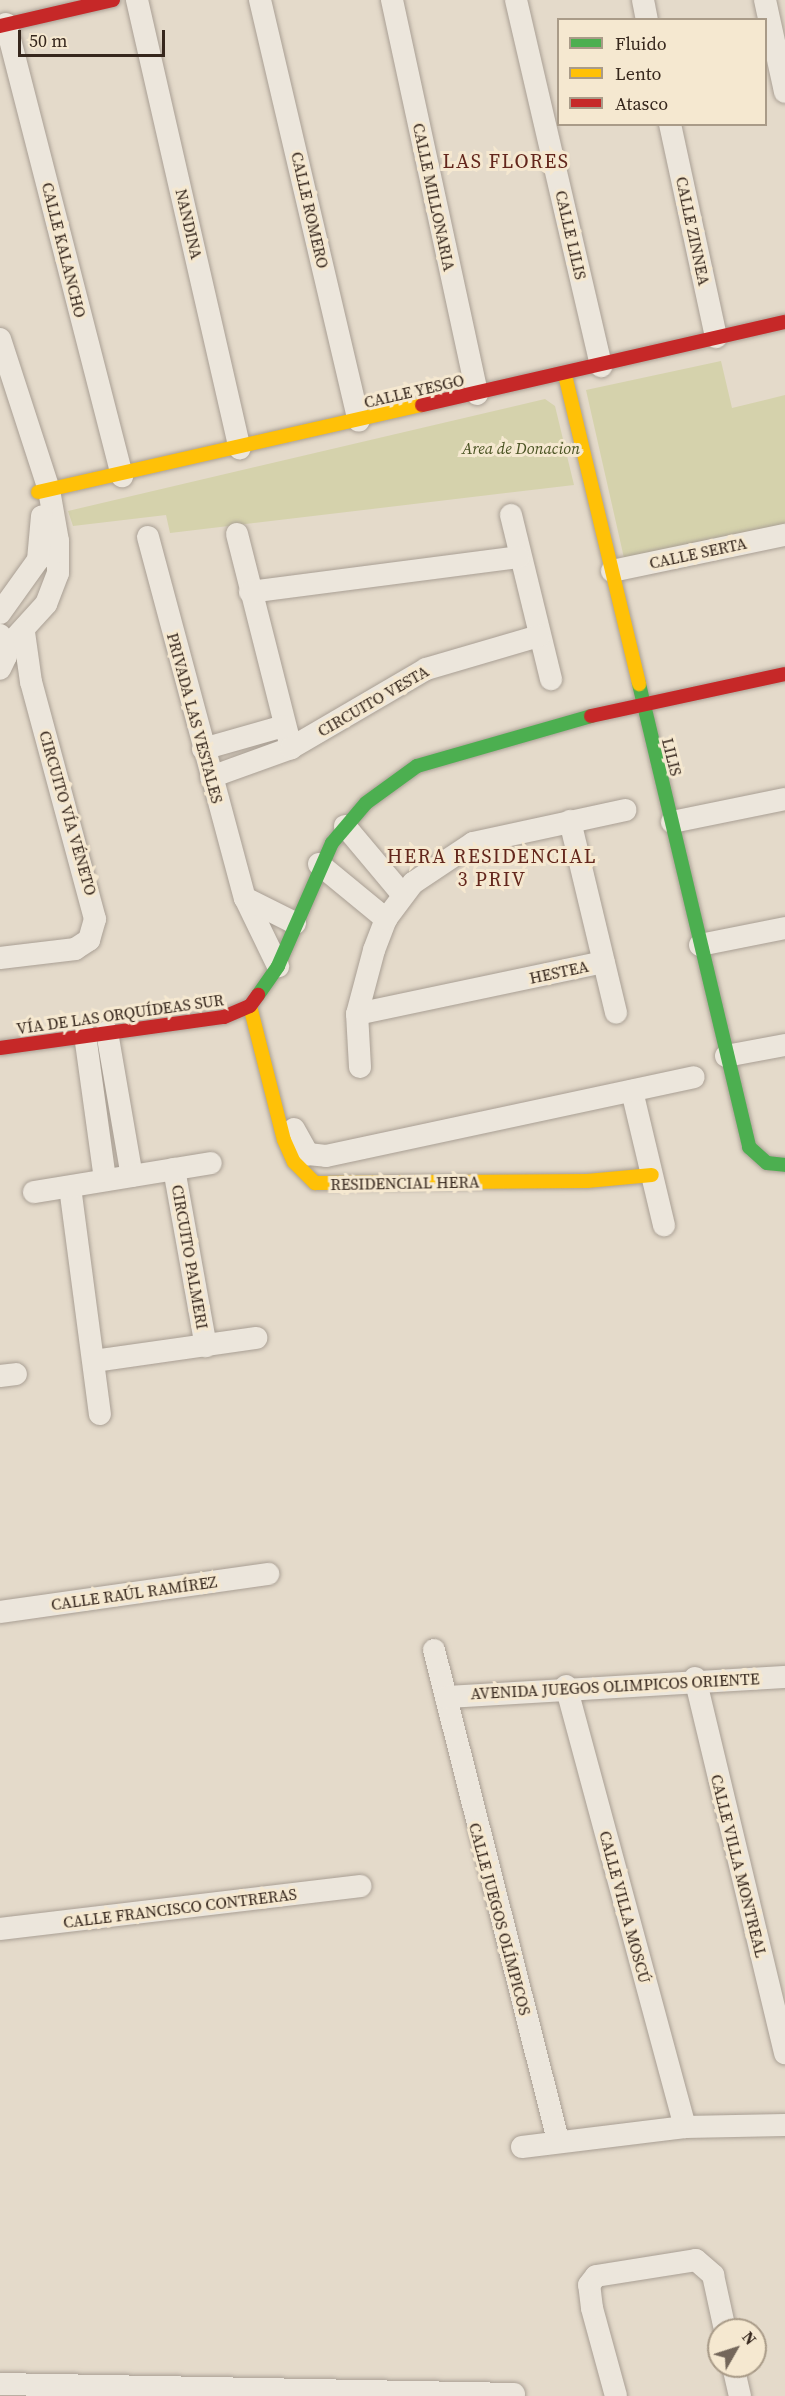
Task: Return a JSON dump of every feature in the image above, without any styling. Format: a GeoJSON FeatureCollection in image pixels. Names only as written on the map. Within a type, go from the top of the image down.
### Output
{"type":"FeatureCollection","features":[{"type":"Feature","properties":{"kind":"street"},"geometry":{"type":"LineString","coordinates":[[3,25],[113,0]]}},
{"type":"Feature","properties":{"kind":"street","name":"NANDINA"},"geometry":{"type":"LineString","coordinates":[[137,0],[240,448]]}},
{"type":"Feature","properties":{"kind":"street","name":"CALLE ROMERO"},"geometry":{"type":"LineString","coordinates":[[260,0],[359,421]]}},
{"type":"Feature","properties":{"kind":"street","name":"CALLE MILLONARIA"},"geometry":{"type":"LineString","coordinates":[[392,0],[477,394]]}},
{"type":"Feature","properties":{"kind":"street","name":"CALLE LILIS"},"geometry":{"type":"LineString","coordinates":[[516,0],[601,366]]}},
{"type":"Feature","properties":{"kind":"street"},"geometry":{"type":"LineString","coordinates":[[643,0],[647,18]]}},
{"type":"Feature","properties":{"kind":"street"},"geometry":{"type":"LineString","coordinates":[[765,0],[785,92]]}},
{"type":"Feature","properties":{"kind":"street","name":"CALLE KALANCHO"},"geometry":{"type":"LineString","coordinates":[[3,25],[122,476]]}},
{"type":"Feature","properties":{"kind":"street","name":"CALLE ZINNEA"},"geometry":{"type":"LineString","coordinates":[[670,126],[716,337]]}},
{"type":"Feature","properties":{"kind":"street","name":"CALLE YESGO"},"geometry":{"type":"LineString","coordinates":[[43,491],[122,476],[565,375],[785,322]]}},
{"type":"Feature","properties":{"kind":"street"},"geometry":{"type":"LineString","coordinates":[[0,339],[43,491],[58,573],[46,604],[24,632],[2,651]]}},
{"type":"Feature","properties":{"kind":"street","name":"LILIS"},"geometry":{"type":"LineString","coordinates":[[565,375],[641,702],[672,822],[749,1147],[767,1163],[785,1165]]}},
{"type":"Feature","properties":{"kind":"street"},"geometry":{"type":"LineString","coordinates":[[0,613],[30,576],[43,545],[43,491]]}},
{"type":"Feature","properties":{"kind":"street"},"geometry":{"type":"LineString","coordinates":[[511,516],[519,557],[551,679]]}},
{"type":"Feature","properties":{"kind":"street"},"geometry":{"type":"LineString","coordinates":[[237,534],[291,748]]}},
{"type":"Feature","properties":{"kind":"street","name":"CALLE SERTA"},"geometry":{"type":"LineString","coordinates":[[612,572],[785,534]]}},
{"type":"Feature","properties":{"kind":"street","name":"PRIVADA LAS VESTALES"},"geometry":{"type":"LineString","coordinates":[[148,537],[244,898],[278,966]]}},
{"type":"Feature","properties":{"kind":"street"},"geometry":{"type":"LineString","coordinates":[[250,592],[519,557]]}},
{"type":"Feature","properties":{"kind":"street","name":"CIRCUITO VÍA VÉNETO"},"geometry":{"type":"LineString","coordinates":[[0,958],[75,950],[89,940],[96,919],[31,682],[24,632]]}},
{"type":"Feature","properties":{"kind":"street","name":"CIRCUITO VESTA"},"geometry":{"type":"LineString","coordinates":[[211,777],[291,748],[426,669],[539,636]]}},
{"type":"Feature","properties":{"kind":"street"},"geometry":{"type":"LineString","coordinates":[[255,1000],[278,966],[319,864],[345,826],[387,785],[417,766],[466,747],[641,702],[785,674]]}},
{"type":"Feature","properties":{"kind":"street"},"geometry":{"type":"LineString","coordinates":[[203,749],[284,726]]}},
{"type":"Feature","properties":{"kind":"street"},"geometry":{"type":"LineString","coordinates":[[672,822],[785,799]]}},
{"type":"Feature","properties":{"kind":"street"},"geometry":{"type":"LineString","coordinates":[[360,1067],[357,1014],[386,919],[402,894],[473,843],[625,810]]}},
{"type":"Feature","properties":{"kind":"street","name":"HESTEA"},"geometry":{"type":"LineString","coordinates":[[357,1014],[604,962],[570,821]]}},
{"type":"Feature","properties":{"kind":"street"},"geometry":{"type":"LineString","coordinates":[[345,826],[402,894]]}},
{"type":"Feature","properties":{"kind":"street"},"geometry":{"type":"LineString","coordinates":[[319,864],[386,919]]}},
{"type":"Feature","properties":{"kind":"street"},"geometry":{"type":"LineString","coordinates":[[244,898],[295,922]]}},
{"type":"Feature","properties":{"kind":"street"},"geometry":{"type":"LineString","coordinates":[[700,945],[785,928]]}},
{"type":"Feature","properties":{"kind":"street"},"geometry":{"type":"LineString","coordinates":[[604,962],[616,1012]]}},
{"type":"Feature","properties":{"kind":"street","name":"VÍA DE LAS ORQUÍDEAS SUR"},"geometry":{"type":"LineString","coordinates":[[0,1048],[224,1017],[255,1000]]}},
{"type":"Feature","properties":{"kind":"street","name":"RESIDENCIAL HERA"},"geometry":{"type":"LineString","coordinates":[[255,1000],[294,1162],[315,1183],[587,1181],[652,1175]]}},
{"type":"Feature","properties":{"kind":"street"},"geometry":{"type":"LineString","coordinates":[[107,1032],[132,1176]]}},
{"type":"Feature","properties":{"kind":"street"},"geometry":{"type":"LineString","coordinates":[[85,1035],[105,1180]]}},
{"type":"Feature","properties":{"kind":"street"},"geometry":{"type":"LineString","coordinates":[[726,1056],[785,1045]]}},
{"type":"Feature","properties":{"kind":"street","name":"RESIDENCIAL HERA"},"geometry":{"type":"LineString","coordinates":[[290,1138],[302,1149],[318,1157],[378,1147],[694,1077]]}},
{"type":"Feature","properties":{"kind":"street"},"geometry":{"type":"LineString","coordinates":[[632,1091],[664,1225]]}},
{"type":"Feature","properties":{"kind":"street"},"geometry":{"type":"LineString","coordinates":[[378,1147],[380,1183]]}},
{"type":"Feature","properties":{"kind":"street","name":"CIRCUITO PALMERI"},"geometry":{"type":"LineString","coordinates":[[34,1191],[70,1187],[211,1162]]}},
{"type":"Feature","properties":{"kind":"street","name":"CIRCUITO PALMERI"},"geometry":{"type":"LineString","coordinates":[[174,1168],[206,1346]]}},
{"type":"Feature","properties":{"kind":"street"},"geometry":{"type":"LineString","coordinates":[[70,1187],[100,1414]]}},
{"type":"Feature","properties":{"kind":"street","name":"CIRCUITO PALMERI"},"geometry":{"type":"LineString","coordinates":[[94,1360],[256,1338]]}},
{"type":"Feature","properties":{"kind":"street","name":"CALLE RAÚL RAMÍREZ"},"geometry":{"type":"LineString","coordinates":[[0,1612],[268,1574]]}},
{"type":"Feature","properties":{"kind":"street","name":"CALLE JUEGOS OLÍMPICOS"},"geometry":{"type":"LineString","coordinates":[[434,1650],[558,2140]]}},
{"type":"Feature","properties":{"kind":"street","name":"AVENIDA JUEGOS OLIMPICOS ORIENTE"},"geometry":{"type":"LineString","coordinates":[[446,1697],[566,1686],[695,1678],[785,1677]]}},
{"type":"Feature","properties":{"kind":"street","name":"CALLE VILLA MONTREAL"},"geometry":{"type":"LineString","coordinates":[[695,1678],[785,2053]]}},
{"type":"Feature","properties":{"kind":"street","name":"CALLE VILLA MOSCÚ"},"geometry":{"type":"LineString","coordinates":[[566,1686],[685,2127]]}},
{"type":"Feature","properties":{"kind":"street","name":"CALLE FRANCISCO CONTRERAS"},"geometry":{"type":"LineString","coordinates":[[0,1929],[360,1886]]}},
{"type":"Feature","properties":{"kind":"street"},"geometry":{"type":"LineString","coordinates":[[522,2147],[558,2140],[685,2127],[785,2125]]}},
{"type":"Feature","properties":{"kind":"street"},"geometry":{"type":"LineString","coordinates":[[616,2396],[592,2308],[589,2285],[596,2276],[696,2260],[713,2275],[722,2318]]}},
{"type":"Feature","properties":{"kind":"street"},"geometry":{"type":"LineString","coordinates":[[736,2378],[740,2396]]}},
{"type":"Feature","properties":{"kind":"street"},"geometry":{"type":"LineString","coordinates":[[0,2384],[514,2394]]}},
{"type":"Feature","properties":{"kind":"green space","name":"Area de Donacion"},"geometry":{"type":"Polygon","coordinates":[[[721,361],[732,408],[785,395],[785,525],[624,558],[586,390],[721,361]]]}},
{"type":"Feature","properties":{"kind":"green space","name":"Area de Donacion"},"geometry":{"type":"Polygon","coordinates":[[[545,399],[555,406],[574,485],[170,533],[166,515],[73,526],[68,511],[545,399]]]}},
{"type":"Feature","properties":{"kind":"traffic: fast"},"geometry":{"type":"LineString","coordinates":[[639,684],[749,1147],[767,1163],[785,1165]]}},
{"type":"Feature","properties":{"kind":"traffic: fast"},"geometry":{"type":"LineString","coordinates":[[258,995],[278,966],[332,843],[366,803],[417,766],[591,716]]}},
{"type":"Feature","properties":{"kind":"traffic: slow"},"geometry":{"type":"LineString","coordinates":[[565,375],[639,684]]}},
{"type":"Feature","properties":{"kind":"traffic: slow"},"geometry":{"type":"LineString","coordinates":[[38,492],[422,405]]}},
{"type":"Feature","properties":{"kind":"traffic: slow"},"geometry":{"type":"LineString","coordinates":[[250,1006],[284,1140],[294,1162],[315,1183],[587,1181],[652,1175]]}},
{"type":"Feature","properties":{"kind":"traffic: jam"},"geometry":{"type":"LineString","coordinates":[[0,26],[113,0]]}},
{"type":"Feature","properties":{"kind":"traffic: jam"},"geometry":{"type":"LineString","coordinates":[[422,405],[785,322]]}},
{"type":"Feature","properties":{"kind":"traffic: jam"},"geometry":{"type":"LineString","coordinates":[[591,716],[785,674]]}},
{"type":"Feature","properties":{"kind":"traffic: jam"},"geometry":{"type":"LineString","coordinates":[[0,1048],[224,1017],[250,1006],[258,995]]}},
{"type":"Feature","properties":{"kind":"district","name":"LAS FLORES"},"geometry":{"type":"Point","coordinates":[506,161]}},
{"type":"Feature","properties":{"kind":"district","name":"HERA RESIDENCIAL 3 PRIV"},"geometry":{"type":"Point","coordinates":[492,868]}}]}
